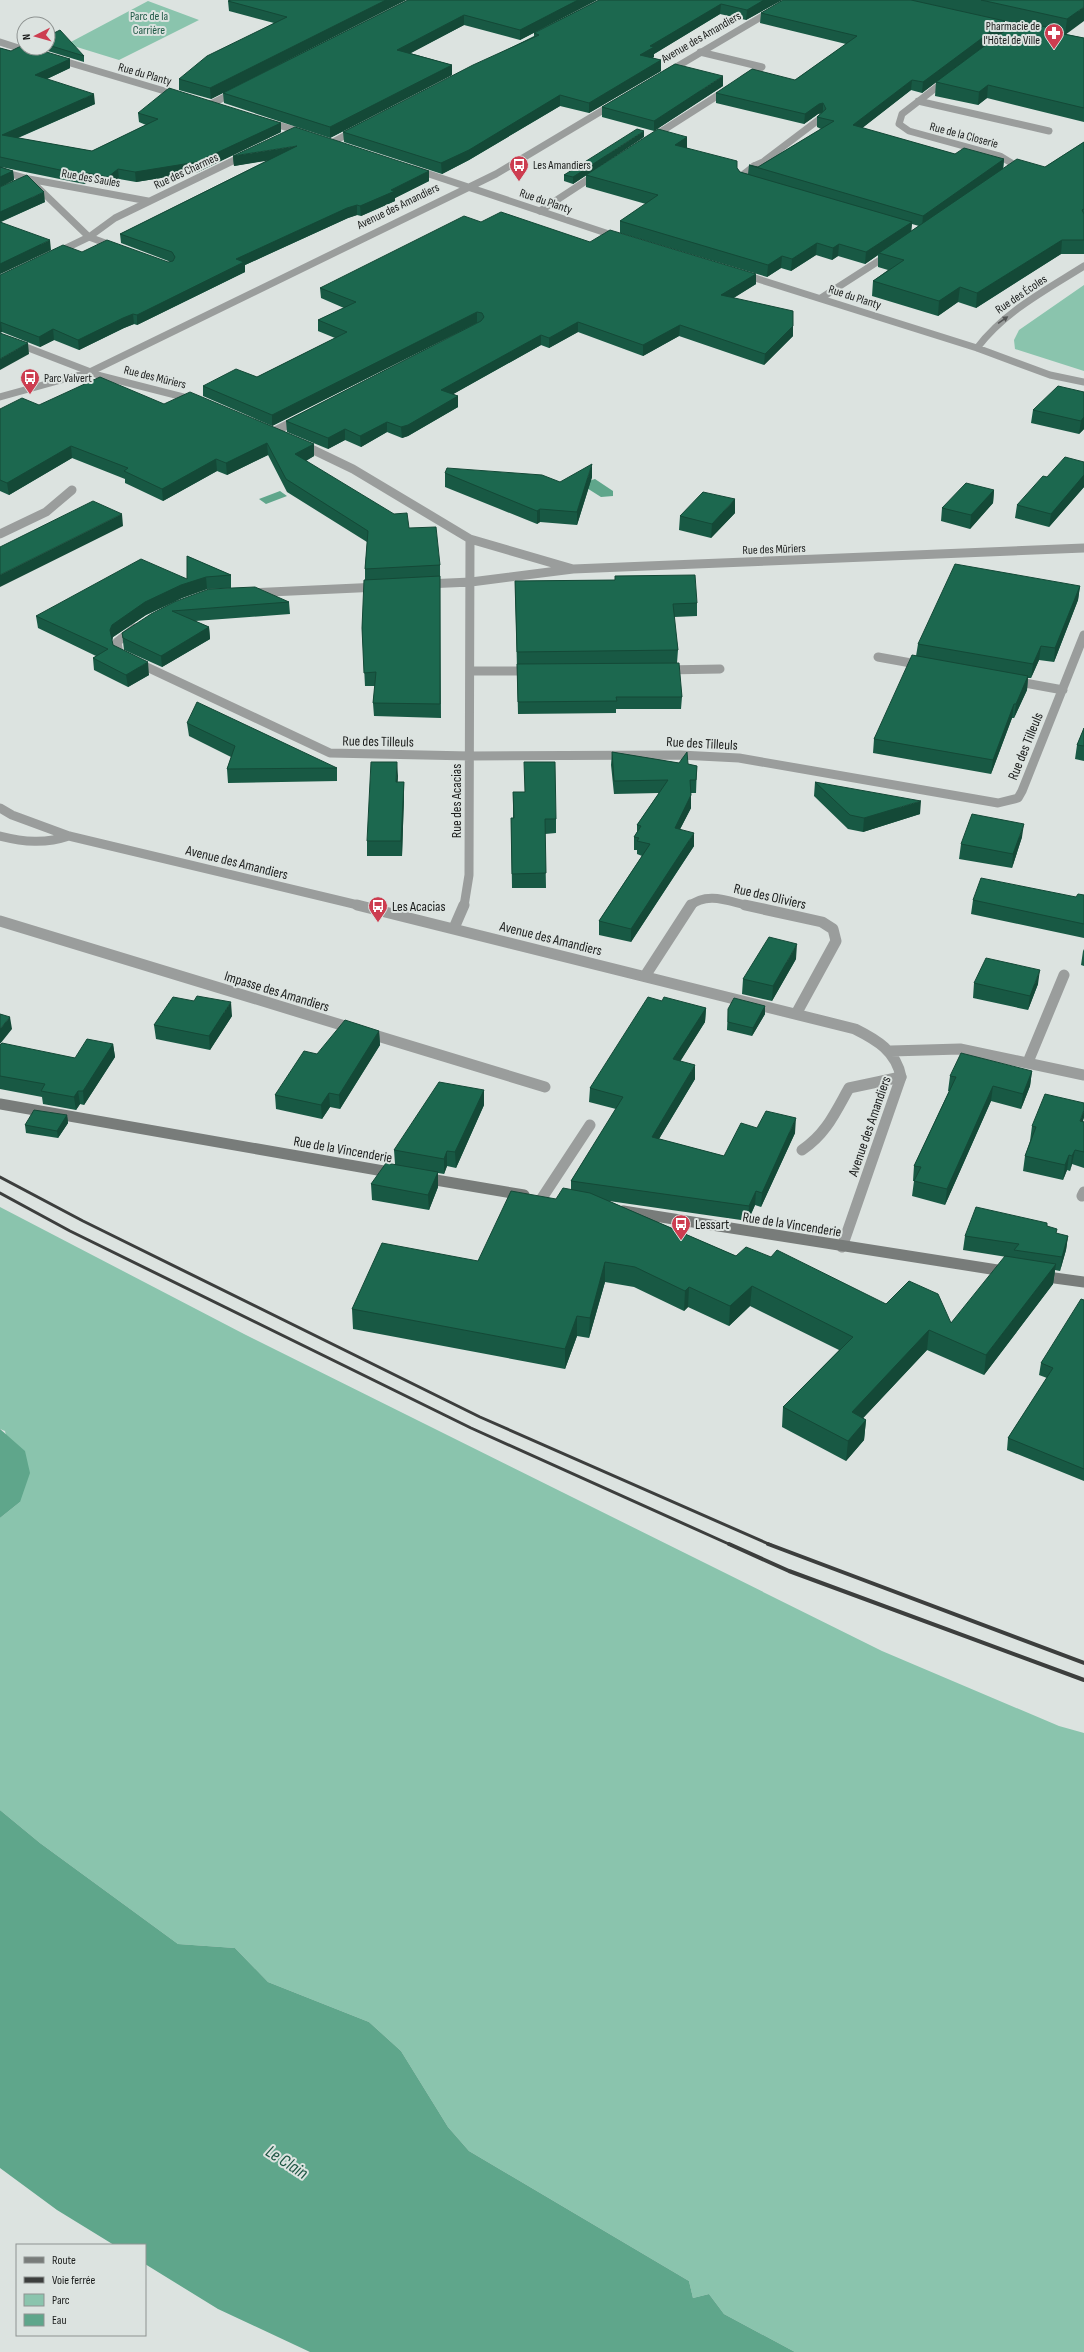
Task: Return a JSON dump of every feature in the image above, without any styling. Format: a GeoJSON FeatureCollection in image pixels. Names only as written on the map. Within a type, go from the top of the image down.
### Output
{"type":"FeatureCollection","features":[{"type":"Feature","properties":{"kind":"main road","name":"Rue de la Vincenderie"},"geometry":{"type":"LineString","coordinates":[[0,1104],[557,1200]]}},
{"type":"Feature","properties":{"kind":"main road","name":"Rue de la Vincenderie"},"geometry":{"type":"LineString","coordinates":[[611,1209],[842,1247],[1084,1282]]}},
{"type":"Feature","properties":{"kind":"street","name":"Avenue des Amandiers"},"geometry":{"type":"LineString","coordinates":[[659,76],[790,0]]}},
{"type":"Feature","properties":{"kind":"street"},"geometry":{"type":"LineString","coordinates":[[0,42],[16,47]]}},
{"type":"Feature","properties":{"kind":"street"},"geometry":{"type":"LineString","coordinates":[[647,141],[762,67],[700,52]]}},
{"type":"Feature","properties":{"kind":"street","name":"Rue du Planty"},"geometry":{"type":"LineString","coordinates":[[48,57],[187,98]]}},
{"type":"Feature","properties":{"kind":"street","name":"Rue de la Closerie"},"geometry":{"type":"LineString","coordinates":[[950,78],[902,114],[898,119],[903,128],[1008,160],[1013,164],[1013,169],[1002,178]]}},
{"type":"Feature","properties":{"kind":"street"},"geometry":{"type":"LineString","coordinates":[[224,108],[208,103],[244,87]]}},
{"type":"Feature","properties":{"kind":"street","name":"Avenue des Amandiers"},"geometry":{"type":"LineString","coordinates":[[0,397],[90,372],[496,174],[625,97]]}},
{"type":"Feature","properties":{"kind":"street","name":"Rue de la Closerie"},"geometry":{"type":"LineString","coordinates":[[918,102],[1049,131]]}},
{"type":"Feature","properties":{"kind":"street"},"geometry":{"type":"LineString","coordinates":[[756,184],[740,177],[754,166],[763,162],[821,118]]}},
{"type":"Feature","properties":{"kind":"street"},"geometry":{"type":"LineString","coordinates":[[263,120],[311,135]]}},
{"type":"Feature","properties":{"kind":"street"},"geometry":{"type":"LineString","coordinates":[[333,142],[362,127]]}},
{"type":"Feature","properties":{"kind":"street"},"geometry":{"type":"LineString","coordinates":[[286,135],[296,131]]}},
{"type":"Feature","properties":{"kind":"street"},"geometry":{"type":"LineString","coordinates":[[325,140],[340,144]]}},
{"type":"Feature","properties":{"kind":"street","name":"Rue des Charmes"},"geometry":{"type":"LineString","coordinates":[[48,257],[89,237],[115,218],[148,201],[252,152]]}},
{"type":"Feature","properties":{"kind":"street","name":"Rue du Planty"},"geometry":{"type":"LineString","coordinates":[[408,167],[627,240]]}},
{"type":"Feature","properties":{"kind":"street","name":"Rue des Saules"},"geometry":{"type":"LineString","coordinates":[[0,171],[29,179],[92,189],[148,201]]}},
{"type":"Feature","properties":{"kind":"street"},"geometry":{"type":"LineString","coordinates":[[540,211],[602,171]]}},
{"type":"Feature","properties":{"kind":"street"},"geometry":{"type":"LineString","coordinates":[[0,192],[29,179]]}},
{"type":"Feature","properties":{"kind":"street","name":"Rue des Saules"},"geometry":{"type":"LineString","coordinates":[[29,179],[89,237]]}},
{"type":"Feature","properties":{"kind":"street"},"geometry":{"type":"LineString","coordinates":[[89,237],[126,250]]}},
{"type":"Feature","properties":{"kind":"street"},"geometry":{"type":"LineString","coordinates":[[821,298],[898,248]]}},
{"type":"Feature","properties":{"kind":"street","name":"Rue des Écoles"},"geometry":{"type":"LineString","coordinates":[[977,348],[984,336],[1000,321],[1084,266]]}},
{"type":"Feature","properties":{"kind":"street","name":"Rue du Planty"},"geometry":{"type":"LineString","coordinates":[[735,272],[977,348],[1050,374],[1084,382]]}},
{"type":"Feature","properties":{"kind":"street","name":"Rue des Mûriers"},"geometry":{"type":"LineString","coordinates":[[0,337],[90,372],[188,397],[202,403]]}},
{"type":"Feature","properties":{"kind":"street","name":"Rue des Mûriers"},"geometry":{"type":"LineString","coordinates":[[308,414],[269,431],[290,439],[347,466],[470,539],[573,570],[1084,548]]}},
{"type":"Feature","properties":{"kind":"street"},"geometry":{"type":"LineString","coordinates":[[0,534],[46,512],[72,490]]}},
{"type":"Feature","properties":{"kind":"street"},"geometry":{"type":"LineString","coordinates":[[470,539],[471,582]]}},
{"type":"Feature","properties":{"kind":"street"},"geometry":{"type":"LineString","coordinates":[[416,585],[471,582],[573,570]]}},
{"type":"Feature","properties":{"kind":"street","name":"Rue des Acacias"},"geometry":{"type":"LineString","coordinates":[[454,928],[462,914],[467,895],[470,756],[471,582]]}},
{"type":"Feature","properties":{"kind":"street"},"geometry":{"type":"LineString","coordinates":[[241,593],[392,586]]}},
{"type":"Feature","properties":{"kind":"street","name":"Rue des Tilleuls"},"geometry":{"type":"LineString","coordinates":[[141,625],[128,632],[117,642],[119,654],[321,750],[349,755],[680,755],[739,758],[998,803],[1018,798],[1022,791],[1084,635]]}},
{"type":"Feature","properties":{"kind":"street"},"geometry":{"type":"LineString","coordinates":[[878,657],[932,667]]}},
{"type":"Feature","properties":{"kind":"street"},"geometry":{"type":"LineString","coordinates":[[1073,664],[1084,665]]}},
{"type":"Feature","properties":{"kind":"street"},"geometry":{"type":"LineString","coordinates":[[658,670],[720,669]]}},
{"type":"Feature","properties":{"kind":"street"},"geometry":{"type":"LineString","coordinates":[[471,671],[541,671]]}},
{"type":"Feature","properties":{"kind":"street"},"geometry":{"type":"LineString","coordinates":[[1001,679],[1063,690]]}},
{"type":"Feature","properties":{"kind":"street","name":"Avenue des Amandiers"},"geometry":{"type":"LineString","coordinates":[[0,808],[12,815],[69,836],[454,928],[645,976],[855,1029],[876,1039],[891,1051],[900,1067],[901,1077],[842,1247]]}},
{"type":"Feature","properties":{"kind":"street"},"geometry":{"type":"LineString","coordinates":[[0,836],[30,843],[55,841],[69,836]]}},
{"type":"Feature","properties":{"kind":"street","name":"Rue des Oliviers"},"geometry":{"type":"LineString","coordinates":[[645,976],[690,906],[698,899],[714,898],[822,922],[833,929],[836,942],[796,1014]]}},
{"type":"Feature","properties":{"kind":"street","name":"Impasse des Amandiers"},"geometry":{"type":"LineString","coordinates":[[0,921],[545,1087]]}},
{"type":"Feature","properties":{"kind":"street"},"geometry":{"type":"LineString","coordinates":[[1028,1062],[1064,975]]}},
{"type":"Feature","properties":{"kind":"street"},"geometry":{"type":"LineString","coordinates":[[891,1051],[960,1049],[1028,1062],[1084,1075]]}},
{"type":"Feature","properties":{"kind":"street"},"geometry":{"type":"LineString","coordinates":[[802,1150],[817,1140],[825,1130],[849,1088],[860,1084],[901,1077]]}},
{"type":"Feature","properties":{"kind":"street"},"geometry":{"type":"LineString","coordinates":[[542,1198],[590,1125]]}},
{"type":"Feature","properties":{"kind":"green space","name":"Parc de la Carrière"},"geometry":{"type":"Polygon","coordinates":[[[148,1],[199,20],[119,60],[67,44],[148,1]]]}},
{"type":"Feature","properties":{"kind":"green space"},"geometry":{"type":"Polygon","coordinates":[[[1084,285],[1084,371],[1015,349],[1014,340],[1019,330],[1084,285]]]}},
{"type":"Feature","properties":{"kind":"green space"},"geometry":{"type":"Polygon","coordinates":[[[0,1207],[244,1334],[882,1651],[1059,1726],[1084,1733],[1084,2352],[795,2352],[724,2314],[709,2294],[693,2298],[689,2281],[469,2151],[448,2127],[401,2051],[369,2022],[268,1982],[235,1948],[178,1944],[40,1843],[0,1810],[0,1518],[20,1502],[5,1431],[0,1429],[0,1207]]]}},
{"type":"Feature","properties":{"kind":"water"},"geometry":{"type":"Polygon","coordinates":[[[595,479],[613,491],[613,496],[601,497],[582,485],[582,483],[595,479]]]}},
{"type":"Feature","properties":{"kind":"water"},"geometry":{"type":"Polygon","coordinates":[[[280,491],[287,496],[266,504],[259,499],[280,491]]]}},
{"type":"Feature","properties":{"kind":"water"},"geometry":{"type":"Polygon","coordinates":[[[0,1429],[25,1451],[30,1473],[20,1502],[0,1518],[0,1429]]]}},
{"type":"Feature","properties":{"kind":"water","name":"Le Clain"},"geometry":{"type":"Polygon","coordinates":[[[0,1810],[40,1843],[178,1944],[235,1948],[268,1982],[369,2022],[401,2051],[448,2127],[469,2151],[689,2281],[693,2298],[709,2294],[724,2314],[795,2352],[310,2352],[218,2309],[146,2265],[146,2244],[112,2244],[57,2210],[0,2168],[0,1810]]]}},
{"type":"Feature","properties":{"kind":"building"},"geometry":{"type":"Polygon","coordinates":[[[386,0],[210,88],[179,79],[207,56],[287,17],[228,1],[386,0]]]}},
{"type":"Feature","properties":{"kind":"building"},"geometry":{"type":"Polygon","coordinates":[[[408,0],[578,0],[520,30],[464,15],[397,50],[452,65],[330,127],[223,93],[408,0]]]}},
{"type":"Feature","properties":{"kind":"building"},"geometry":{"type":"Polygon","coordinates":[[[599,0],[764,0],[747,10],[721,4],[650,46],[654,47],[640,55],[661,60],[589,103],[560,95],[469,150],[441,163],[343,132],[473,65],[539,35],[534,33],[599,0]]]}},
{"type":"Feature","properties":{"kind":"building"},"geometry":{"type":"Polygon","coordinates":[[[783,0],[911,0],[1005,21],[923,82],[912,80],[853,125],[955,154],[964,148],[1004,159],[923,216],[749,165],[758,167],[834,121],[817,117],[826,109],[823,103],[819,104],[805,114],[716,93],[752,69],[795,80],[857,36],[761,13],[783,0]]]}},
{"type":"Feature","properties":{"kind":"building"},"geometry":{"type":"Polygon","coordinates":[[[981,0],[1084,0],[1084,7],[1067,19],[981,0]]]}},
{"type":"Feature","properties":{"kind":"building"},"geometry":{"type":"Polygon","coordinates":[[[1018,21],[1056,29],[1053,32],[1084,38],[1084,108],[988,85],[979,92],[936,82],[1018,21]]]}},
{"type":"Feature","properties":{"kind":"building"},"geometry":{"type":"Polygon","coordinates":[[[60,30],[84,56],[56,47],[56,32],[60,30]]]}},
{"type":"Feature","properties":{"kind":"building"},"geometry":{"type":"Polygon","coordinates":[[[0,48],[11,51],[16,48],[16,56],[56,55],[70,59],[35,75],[94,94],[2,135],[92,151],[158,119],[138,113],[169,88],[281,123],[197,162],[135,172],[118,169],[108,177],[87,173],[83,175],[0,157],[0,48]]]}},
{"type":"Feature","properties":{"kind":"building"},"geometry":{"type":"Polygon","coordinates":[[[675,64],[723,76],[654,121],[602,107],[675,64]]]}},
{"type":"Feature","properties":{"kind":"building"},"geometry":{"type":"Polygon","coordinates":[[[295,127],[429,171],[391,190],[395,191],[360,206],[357,205],[347,208],[236,259],[244,262],[137,315],[133,314],[123,318],[78,340],[53,329],[39,337],[0,322],[0,275],[63,245],[82,252],[107,240],[168,262],[173,261],[175,257],[172,252],[120,234],[297,146],[233,156],[295,127]]]}},
{"type":"Feature","properties":{"kind":"building"},"geometry":{"type":"Polygon","coordinates":[[[637,129],[644,131],[573,177],[564,175],[637,129]]]}},
{"type":"Feature","properties":{"kind":"building"},"geometry":{"type":"Polygon","coordinates":[[[658,129],[687,137],[675,145],[737,161],[737,168],[740,172],[912,222],[866,252],[839,244],[833,248],[817,243],[792,259],[782,256],[768,265],[620,221],[658,195],[586,175],[658,129]]]}},
{"type":"Feature","properties":{"kind":"building"},"geometry":{"type":"Polygon","coordinates":[[[1084,142],[1084,209],[1082,210],[1084,214],[1084,240],[1062,240],[977,293],[960,287],[939,301],[873,281],[904,260],[879,253],[1017,159],[1045,167],[1084,142]]]}},
{"type":"Feature","properties":{"kind":"building"},"geometry":{"type":"Polygon","coordinates":[[[0,167],[13,171],[0,177],[0,167]]]}},
{"type":"Feature","properties":{"kind":"building"},"geometry":{"type":"Polygon","coordinates":[[[27,175],[44,192],[0,212],[0,187],[27,175]]]}},
{"type":"Feature","properties":{"kind":"building"},"geometry":{"type":"Polygon","coordinates":[[[501,212],[590,242],[610,230],[756,274],[721,295],[793,311],[793,326],[765,354],[680,325],[643,345],[578,322],[549,338],[541,335],[441,390],[458,396],[408,425],[401,427],[387,422],[360,436],[345,429],[328,438],[286,421],[481,321],[484,317],[482,313],[477,312],[272,415],[203,386],[236,369],[257,377],[347,332],[318,320],[356,302],[320,288],[464,216],[481,222],[501,212]]]}},
{"type":"Feature","properties":{"kind":"building"},"geometry":{"type":"Polygon","coordinates":[[[0,222],[50,240],[0,264],[0,222]]]}},
{"type":"Feature","properties":{"kind":"building"},"geometry":{"type":"Polygon","coordinates":[[[0,333],[28,343],[0,359],[0,333]]]}},
{"type":"Feature","properties":{"kind":"building"},"geometry":{"type":"Polygon","coordinates":[[[100,377],[164,404],[190,392],[314,444],[295,454],[394,514],[407,513],[409,528],[436,527],[440,565],[365,569],[368,531],[286,479],[267,443],[226,463],[216,459],[162,489],[124,471],[128,468],[71,446],[7,483],[0,480],[0,409],[22,398],[39,405],[100,377]]]}},
{"type":"Feature","properties":{"kind":"building"},"geometry":{"type":"Polygon","coordinates":[[[1058,386],[1084,392],[1084,417],[1081,421],[1033,410],[1058,386]]]}},
{"type":"Feature","properties":{"kind":"building"},"geometry":{"type":"Polygon","coordinates":[[[1065,457],[1084,462],[1084,475],[1051,514],[1017,505],[1043,476],[1047,477],[1065,457]]]}},
{"type":"Feature","properties":{"kind":"building"},"geometry":{"type":"Polygon","coordinates":[[[592,464],[577,512],[540,509],[537,511],[445,473],[447,468],[542,475],[560,482],[592,464]]]}},
{"type":"Feature","properties":{"kind":"building"},"geometry":{"type":"Polygon","coordinates":[[[966,483],[994,490],[971,515],[942,508],[966,483]]]}},
{"type":"Feature","properties":{"kind":"building"},"geometry":{"type":"Polygon","coordinates":[[[703,492],[735,499],[712,524],[680,516],[703,492]]]}},
{"type":"Feature","properties":{"kind":"building"},"geometry":{"type":"Polygon","coordinates":[[[93,501],[122,514],[0,575],[0,547],[93,501]]]}},
{"type":"Feature","properties":{"kind":"building"},"geometry":{"type":"Polygon","coordinates":[[[187,556],[231,575],[206,577],[181,585],[145,602],[112,625],[110,630],[113,645],[148,662],[126,675],[93,658],[108,649],[36,616],[141,559],[187,579],[187,556]]]}},
{"type":"Feature","properties":{"kind":"building"},"geometry":{"type":"Polygon","coordinates":[[[955,564],[1080,586],[1055,648],[1041,646],[1033,664],[918,644],[955,564]]]}},
{"type":"Feature","properties":{"kind":"building"},"geometry":{"type":"Polygon","coordinates":[[[695,575],[697,603],[673,604],[678,650],[517,652],[515,581],[615,580],[615,576],[695,575]]]}},
{"type":"Feature","properties":{"kind":"building"},"geometry":{"type":"Polygon","coordinates":[[[440,576],[440,704],[373,703],[376,672],[364,673],[362,628],[364,580],[440,576]]]}},
{"type":"Feature","properties":{"kind":"building"},"geometry":{"type":"Polygon","coordinates":[[[255,587],[289,602],[172,611],[209,627],[161,656],[123,638],[122,633],[151,614],[174,602],[209,589],[255,587]]]}},
{"type":"Feature","properties":{"kind":"building"},"geometry":{"type":"Polygon","coordinates":[[[912,655],[1028,676],[1016,704],[1014,704],[993,760],[874,739],[912,655]]]}},
{"type":"Feature","properties":{"kind":"building"},"geometry":{"type":"Polygon","coordinates":[[[679,663],[682,697],[616,697],[617,701],[518,702],[517,664],[679,663]]]}},
{"type":"Feature","properties":{"kind":"building"},"geometry":{"type":"Polygon","coordinates":[[[197,702],[337,768],[227,769],[235,746],[187,723],[197,702]]]}},
{"type":"Feature","properties":{"kind":"building"},"geometry":{"type":"Polygon","coordinates":[[[1084,728],[1084,746],[1077,745],[1084,728]]]}},
{"type":"Feature","properties":{"kind":"building"},"geometry":{"type":"Polygon","coordinates":[[[612,752],[679,763],[687,752],[688,764],[697,766],[696,780],[690,780],[691,795],[675,828],[694,833],[631,929],[599,921],[650,844],[637,841],[639,838],[634,837],[641,826],[637,825],[668,780],[614,781],[612,752]]]}},
{"type":"Feature","properties":{"kind":"building"},"geometry":{"type":"Polygon","coordinates":[[[371,762],[397,762],[396,782],[404,782],[401,841],[367,841],[371,762]]]}},
{"type":"Feature","properties":{"kind":"building"},"geometry":{"type":"Polygon","coordinates":[[[524,762],[555,762],[556,819],[545,819],[546,873],[512,874],[511,818],[514,818],[513,792],[525,792],[524,762]]]}},
{"type":"Feature","properties":{"kind":"building"},"geometry":{"type":"Polygon","coordinates":[[[815,782],[921,801],[864,818],[850,815],[815,782]]]}},
{"type":"Feature","properties":{"kind":"building"},"geometry":{"type":"Polygon","coordinates":[[[972,814],[1024,824],[1013,854],[961,844],[972,814]]]}},
{"type":"Feature","properties":{"kind":"building"},"geometry":{"type":"Polygon","coordinates":[[[981,878],[1076,897],[1078,894],[1084,895],[1084,924],[973,900],[981,878]]]}},
{"type":"Feature","properties":{"kind":"building"},"geometry":{"type":"Polygon","coordinates":[[[769,937],[797,944],[773,986],[743,979],[769,937]]]}},
{"type":"Feature","properties":{"kind":"building"},"geometry":{"type":"Polygon","coordinates":[[[986,958],[1040,970],[1030,996],[974,983],[986,958]]]}},
{"type":"Feature","properties":{"kind":"building"},"geometry":{"type":"Polygon","coordinates":[[[197,996],[231,1002],[209,1036],[154,1025],[173,997],[194,1001],[197,996]]]}},
{"type":"Feature","properties":{"kind":"building"},"geometry":{"type":"Polygon","coordinates":[[[648,997],[662,1001],[664,997],[706,1008],[673,1059],[695,1065],[652,1137],[724,1156],[741,1123],[757,1128],[766,1111],[796,1118],[762,1193],[756,1191],[749,1206],[571,1181],[623,1097],[590,1088],[648,997]]]}},
{"type":"Feature","properties":{"kind":"building"},"geometry":{"type":"Polygon","coordinates":[[[734,998],[765,1006],[753,1028],[728,1022],[728,1009],[734,998]]]}},
{"type":"Feature","properties":{"kind":"building"},"geometry":{"type":"Polygon","coordinates":[[[0,1014],[10,1017],[0,1029],[0,1014]]]}},
{"type":"Feature","properties":{"kind":"building"},"geometry":{"type":"Polygon","coordinates":[[[345,1020],[379,1031],[339,1095],[329,1093],[321,1105],[275,1095],[304,1051],[317,1054],[345,1020]]]}},
{"type":"Feature","properties":{"kind":"building"},"geometry":{"type":"Polygon","coordinates":[[[87,1039],[113,1044],[83,1091],[78,1091],[74,1097],[41,1091],[45,1084],[0,1076],[0,1045],[2,1043],[75,1058],[87,1039]]]}},
{"type":"Feature","properties":{"kind":"building"},"geometry":{"type":"Polygon","coordinates":[[[961,1053],[1032,1071],[1023,1094],[993,1086],[947,1189],[914,1181],[921,1167],[914,1166],[956,1077],[950,1076],[961,1053]]]}},
{"type":"Feature","properties":{"kind":"building"},"geometry":{"type":"Polygon","coordinates":[[[439,1082],[484,1090],[455,1152],[447,1151],[444,1159],[394,1150],[439,1082]]]}},
{"type":"Feature","properties":{"kind":"building"},"geometry":{"type":"Polygon","coordinates":[[[1045,1094],[1084,1103],[1084,1110],[1080,1121],[1084,1122],[1084,1152],[1075,1150],[1072,1156],[1069,1155],[1065,1165],[1025,1156],[1036,1127],[1032,1126],[1045,1094]]]}},
{"type":"Feature","properties":{"kind":"building"},"geometry":{"type":"Polygon","coordinates":[[[34,1110],[67,1115],[57,1131],[25,1125],[34,1110]]]}},
{"type":"Feature","properties":{"kind":"building"},"geometry":{"type":"Polygon","coordinates":[[[386,1163],[438,1172],[428,1195],[371,1184],[386,1163]]]}},
{"type":"Feature","properties":{"kind":"building"},"geometry":{"type":"Polygon","coordinates":[[[563,1188],[590,1193],[736,1256],[746,1247],[771,1257],[777,1250],[886,1304],[909,1281],[938,1294],[951,1323],[1005,1256],[1056,1264],[986,1355],[929,1330],[852,1412],[866,1420],[848,1441],[783,1407],[853,1337],[752,1286],[730,1306],[689,1287],[685,1291],[635,1267],[605,1262],[590,1318],[577,1316],[565,1349],[352,1309],[382,1243],[478,1261],[511,1191],[556,1199],[563,1188]]]}},
{"type":"Feature","properties":{"kind":"building"},"geometry":{"type":"Polygon","coordinates":[[[976,1207],[1047,1223],[1047,1226],[1057,1229],[1056,1233],[1068,1236],[1062,1257],[1014,1250],[1019,1244],[965,1236],[976,1207]]]}},
{"type":"Feature","properties":{"kind":"building"},"geometry":{"type":"Polygon","coordinates":[[[1081,1299],[1084,1300],[1084,1469],[1008,1438],[1053,1368],[1041,1363],[1081,1299]]]}},
{"type":"Feature","properties":{"kind":"railway"},"geometry":{"type":"LineString","coordinates":[[0,1177],[83,1221],[480,1417],[771,1545]]}},
{"type":"Feature","properties":{"kind":"railway"},"geometry":{"type":"LineString","coordinates":[[0,1193],[70,1231],[471,1428],[731,1545]]}},
{"type":"Feature","properties":{"kind":"railway"},"geometry":{"type":"LineString","coordinates":[[729,1544],[789,1571],[1084,1680]]}},
{"type":"Feature","properties":{"kind":"railway"},"geometry":{"type":"LineString","coordinates":[[768,1544],[1084,1663]]}},
{"type":"Feature","properties":{"kind":"place","name":"Pharmacie de l'Hôtel de Ville"},"geometry":{"type":"Point","coordinates":[1054,50]}},
{"type":"Feature","properties":{"kind":"place","name":"Les Amandiers"},"geometry":{"type":"Point","coordinates":[519,182]}},
{"type":"Feature","properties":{"kind":"place","name":"Parc Valvert"},"geometry":{"type":"Point","coordinates":[30,395]}},
{"type":"Feature","properties":{"kind":"place","name":"Les Acacias"},"geometry":{"type":"Point","coordinates":[378,923]}},
{"type":"Feature","properties":{"kind":"place","name":"Lessart"},"geometry":{"type":"Point","coordinates":[681,1241]}}]}
